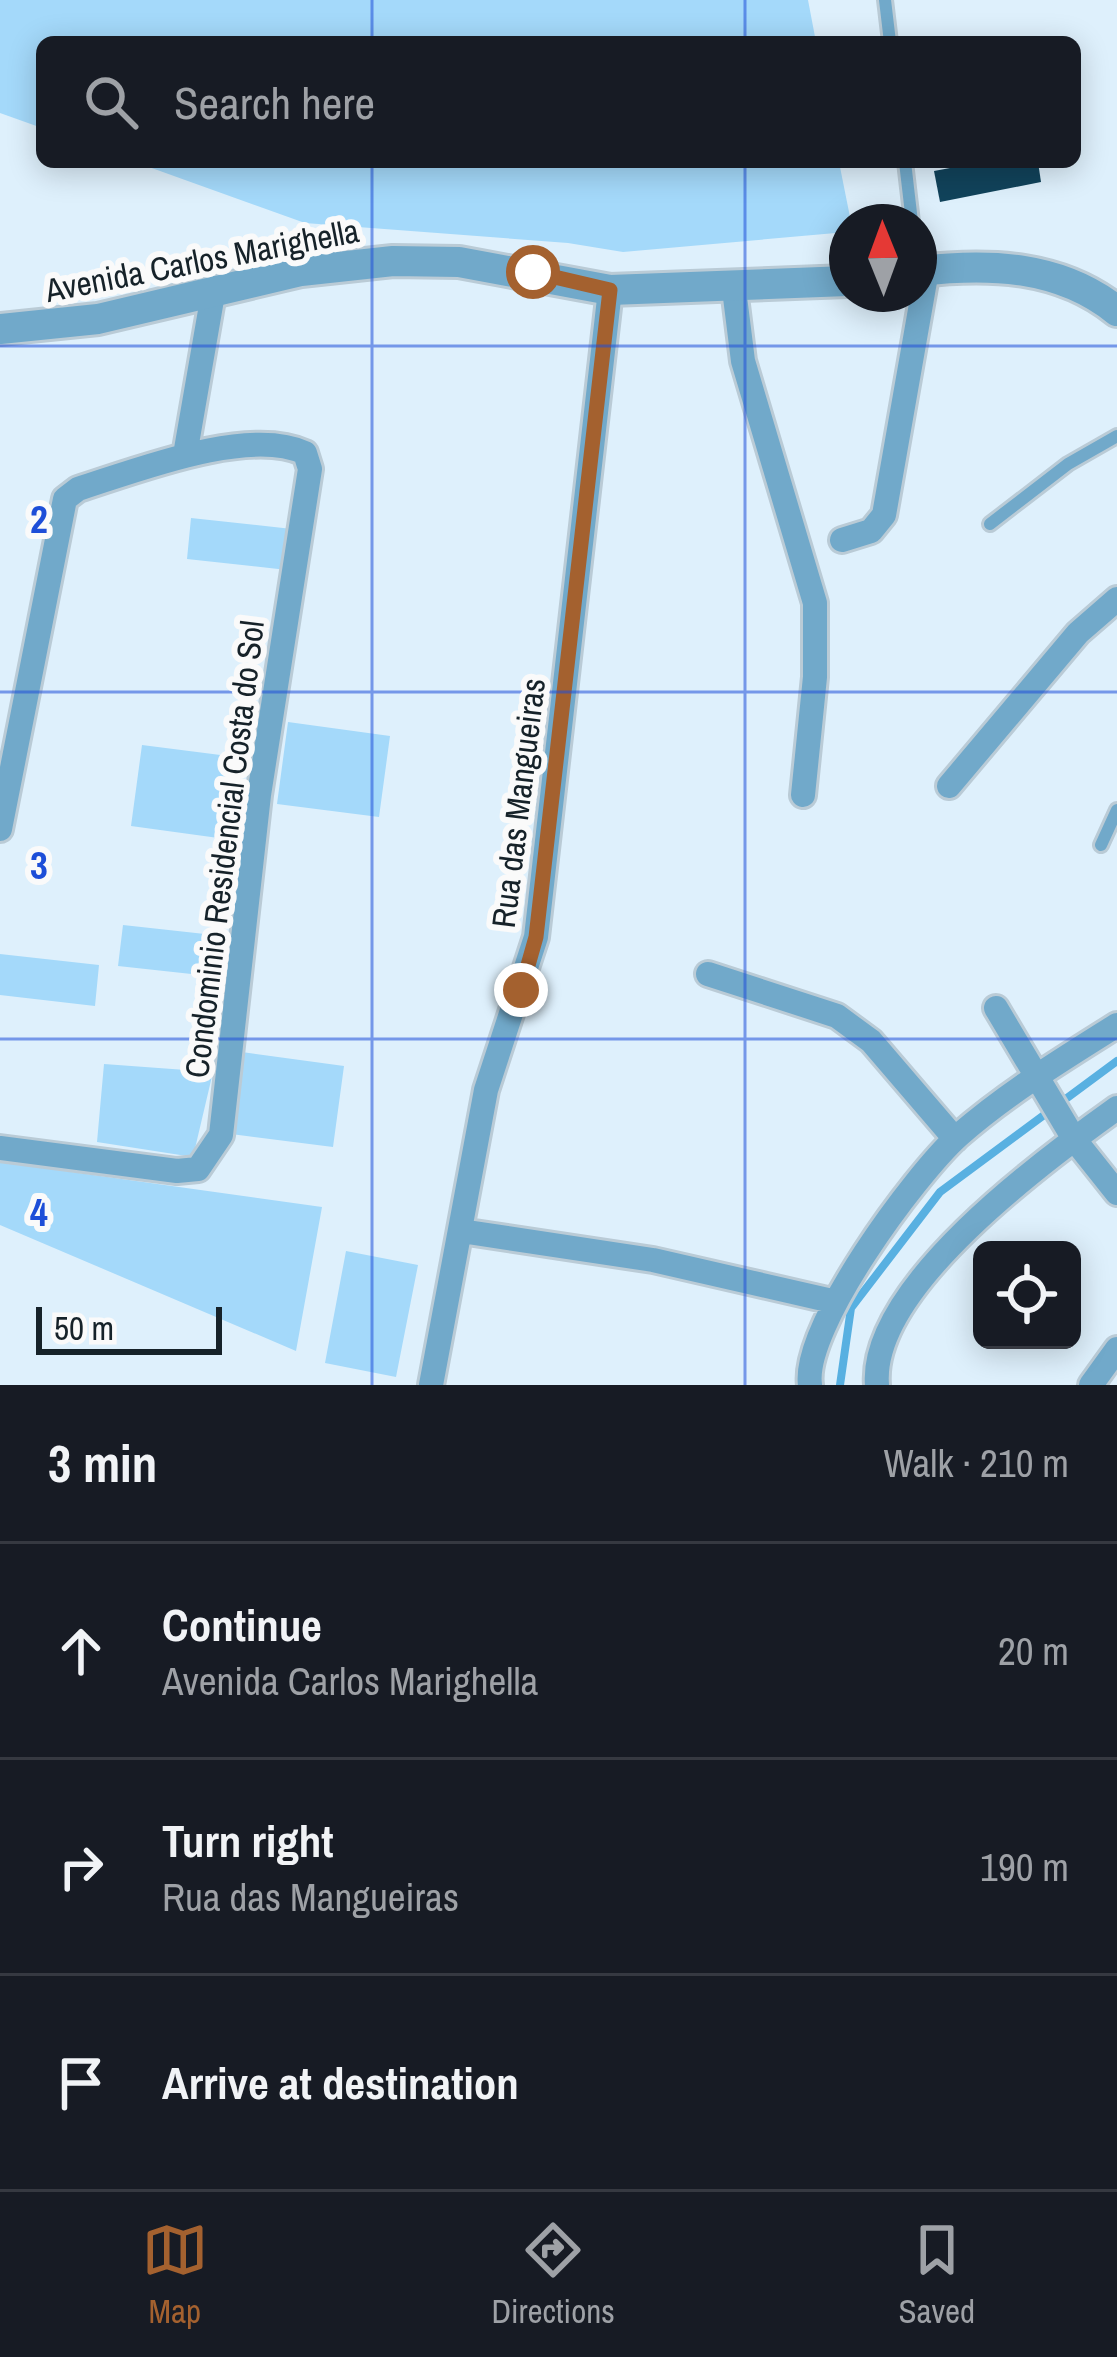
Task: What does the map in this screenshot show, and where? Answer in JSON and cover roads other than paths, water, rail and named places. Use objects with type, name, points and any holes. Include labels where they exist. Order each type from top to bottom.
[{"type":"street","name":"Avenida Carlos Marighella","points":[[0,329],[98,319],[214,289],[393,261],[477,264],[610,290],[829,282]]},
{"type":"street","points":[[937,263],[1062,278],[1117,311]]},
{"type":"street","points":[[185,455],[214,289]]},
{"type":"street","points":[[734,289],[743,361],[815,604],[815,677],[802,795]]},
{"type":"street","name":"Rua das Mangueiras","points":[[431,1385],[486,1090],[536,937],[610,290]]},
{"type":"street","points":[[842,540],[871,531],[884,515],[914,312]]},
{"type":"street","name":"Condominio Residencial Costa do Sol","points":[[0,829],[65,499],[78,489],[185,455],[291,447],[305,453],[310,469],[260,795],[221,1135],[198,1169],[177,1171],[0,1148]]},
{"type":"street","points":[[949,786],[1078,633],[1117,599]]},
{"type":"street","points":[[708,974],[792,997],[836,1016],[871,1041],[955,1139]]},
{"type":"street","points":[[995,1008],[1074,1139],[1117,1193]]},
{"type":"street","points":[[810,1385],[815,1339],[832,1301],[955,1139],[1038,1075],[1117,1025]]},
{"type":"street","points":[[877,1385],[880,1343],[892,1318],[955,1245],[1074,1139],[1117,1108]]},
{"type":"street","points":[[460,1231],[653,1260],[832,1301]]},
{"type":"street","points":[[1091,1385],[1117,1349]]},
{"type":"lane","points":[[885,0],[889,36]]},
{"type":"lane","points":[[906,168],[910,204]]},
{"type":"lane","points":[[990,524],[1068,464],[1117,436]]},
{"type":"lane","points":[[1101,845],[1117,810]]},
{"type":"waterway","points":[[840,1385],[851,1308],[940,1192],[1117,1061]]}]
